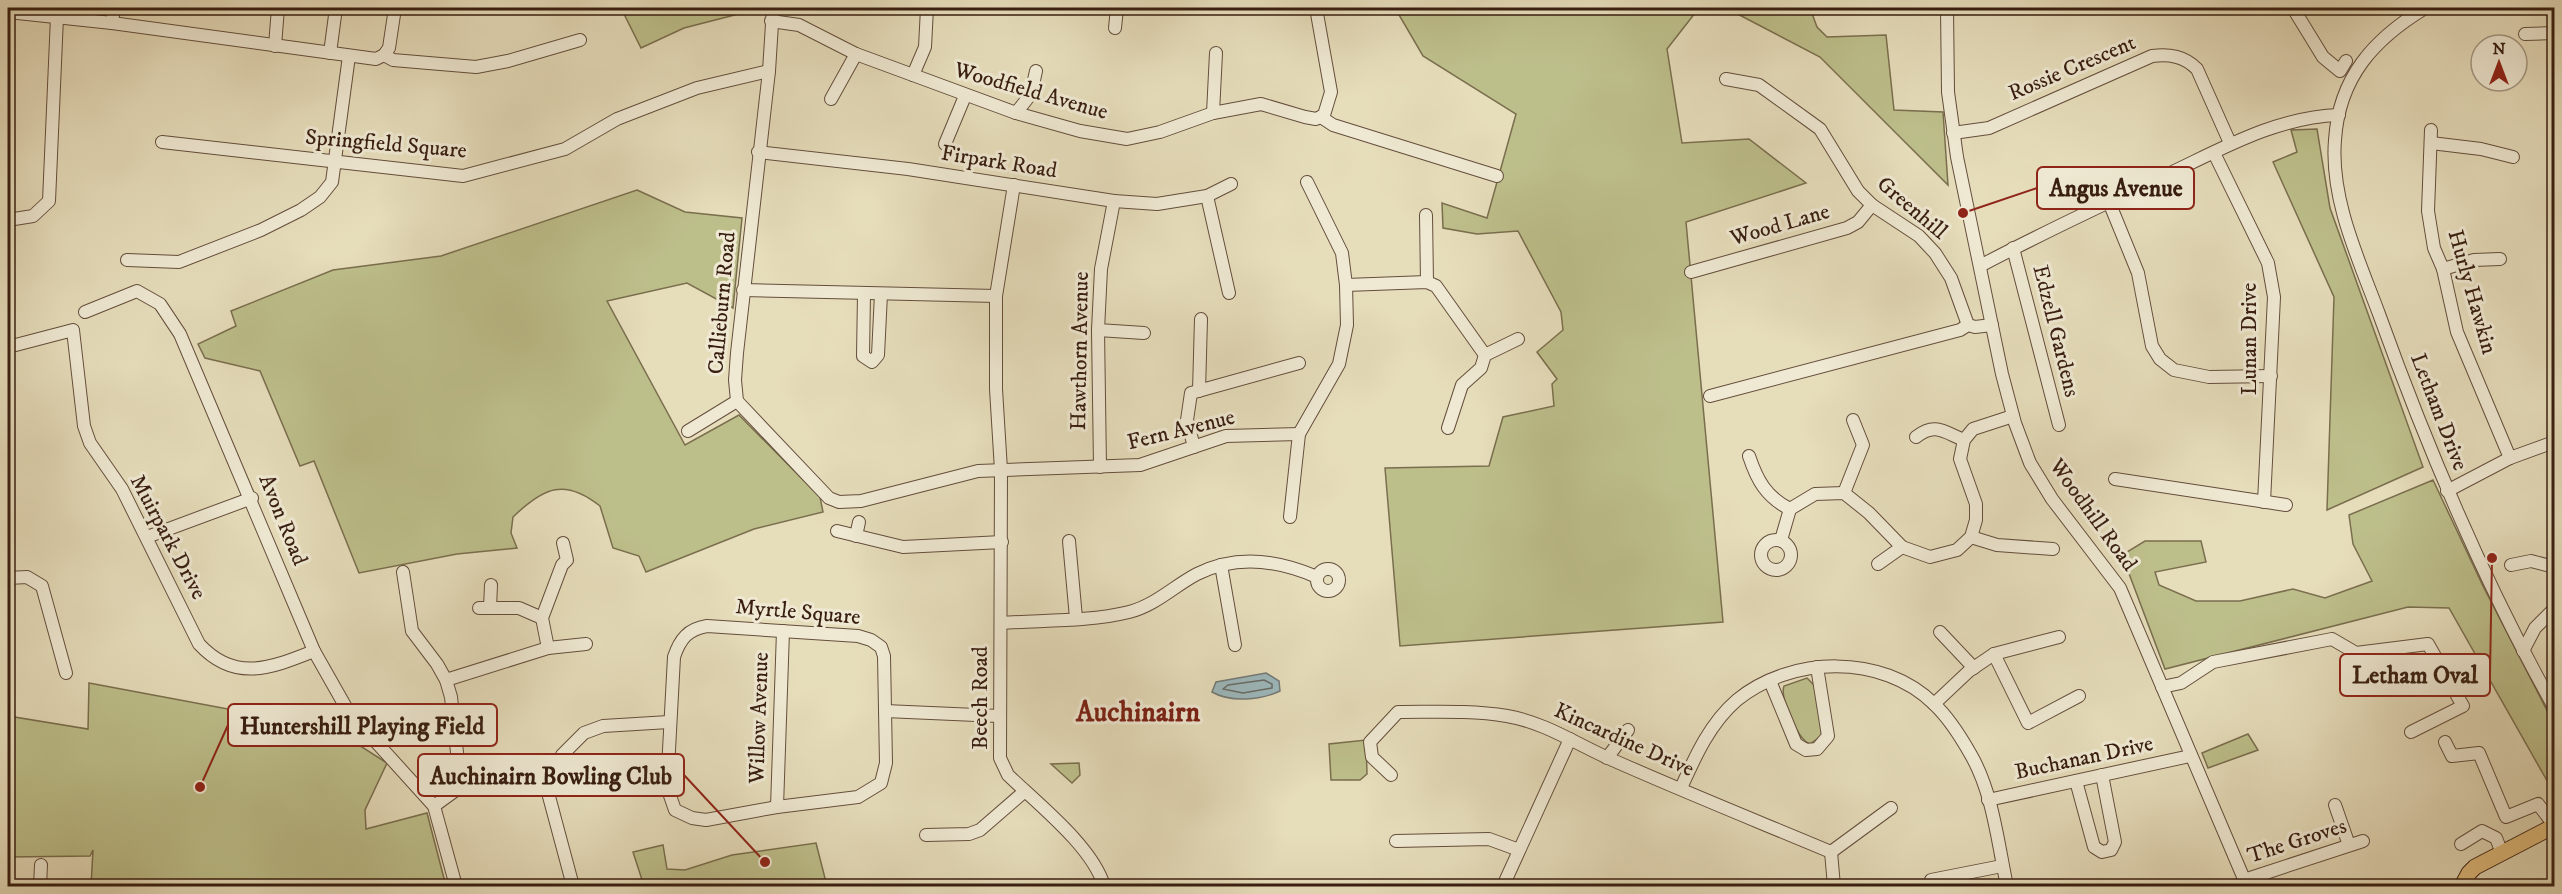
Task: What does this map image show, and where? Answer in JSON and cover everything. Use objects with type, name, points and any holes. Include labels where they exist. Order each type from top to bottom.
[{"type":"main road","points":[[2462,886],[2475,867],[2554,826]]},
{"type":"street","points":[[112,23],[114,8]]},
{"type":"street","points":[[275,46],[278,8]]},
{"type":"street","points":[[330,52],[336,8]]},
{"type":"street","points":[[8,12],[39,11],[57,17],[376,59],[384,55],[389,48],[395,8]]},
{"type":"street","name":"Callieburn Road","points":[[773,8],[769,71],[743,290],[735,380],[737,400],[821,491],[839,502],[861,501],[978,471],[1002,470]]},
{"type":"street","points":[[914,75],[925,47],[927,8]]},
{"type":"street","points":[[1115,28],[1117,8]]},
{"type":"street","points":[[1316,8],[1330,86],[1324,112]]},
{"type":"street","name":"Woodhill Road","points":[[1947,8],[1948,92],[1953,133],[1962,188],[2013,416],[2030,463],[2052,499],[2120,588],[2245,883]]},
{"type":"street","points":[[2293,8],[2330,64],[2340,71],[2346,61]]},
{"type":"street","name":"Letham Drive","points":[[2425,8],[2384,36],[2365,56],[2347,87],[2338,115],[2335,141],[2336,177],[2351,237],[2414,411],[2469,542],[2523,651],[2554,707]]},
{"type":"street","points":[[8,220],[33,216],[49,201],[57,17]]},
{"type":"street","name":"Woodfield Avenue","points":[[771,21],[799,25],[856,54],[965,96],[1080,131],[1127,139],[1160,132],[1213,113],[1261,104],[1316,119],[1324,112],[1333,125],[1497,176]]},
{"type":"street","points":[[2529,34],[2554,33]]},
{"type":"street","points":[[384,55],[393,60],[476,67],[508,61],[580,40]]},
{"type":"street","points":[[1213,113],[1216,52]]},
{"type":"street","points":[[831,99],[856,54]]},
{"type":"street","name":"Rossie Crescent","points":[[1953,133],[1989,128],[2152,56],[2168,55],[2182,58],[2197,69],[2230,143]]},
{"type":"street","points":[[127,260],[178,262],[261,230],[302,210],[320,197],[332,182],[349,56]]},
{"type":"street","name":"Springfield Square","points":[[162,142],[463,176],[565,149],[617,119],[697,88],[769,71]]},
{"type":"street","points":[[1016,113],[1031,94],[1036,71]]},
{"type":"street","name":"Greenhill","points":[[1726,79],[1759,85],[1820,129],[1858,191],[1872,205],[1910,229],[1935,253],[1952,278],[1968,325]]},
{"type":"street","points":[[945,144],[965,96]]},
{"type":"street","points":[[1980,266],[2013,248],[2214,153],[2230,143],[2281,124],[2338,115]]},
{"type":"street","name":"Hurly Hawkin","points":[[2431,129],[2428,211],[2434,248],[2443,269],[2457,332],[2510,458]]},
{"type":"street","points":[[2431,143],[2481,149],[2513,157]]},
{"type":"street","name":"Firpark Road","points":[[758,152],[1014,185],[1114,201],[1157,204],[1207,196],[1232,184]]},
{"type":"street","name":"Lunan Drive","points":[[2214,153],[2268,263],[2274,297],[2264,502]]},
{"type":"street","points":[[1290,517],[1299,434],[1339,364],[1347,326],[1346,285],[1341,253],[1307,182]]},
{"type":"street","name":"Beech Road","points":[[1014,185],[996,296],[996,389],[1002,470],[1000,758],[1008,775],[1089,855],[1101,875],[1104,886]]},
{"type":"street","points":[[1207,196],[1229,293]]},
{"type":"street","name":"Hawthorn Avenue","points":[[1100,467],[1098,330],[1101,269],[1114,201]]},
{"type":"street","points":[[2109,202],[2138,273],[2152,346],[2160,359],[2174,370],[2209,377],[2271,376]]},
{"type":"street","name":"Wood Lane","points":[[1691,272],[1847,228],[1858,222],[1872,205]]},
{"type":"street","points":[[1426,214],[1426,282]]},
{"type":"street","name":"Edzell Gardens","points":[[2013,248],[2059,425]]},
{"type":"street","points":[[2443,269],[2474,260],[2500,259]]},
{"type":"street","points":[[1346,285],[1426,282],[1436,286],[1485,355]]},
{"type":"street","points":[[743,290],[996,296]]},
{"type":"street","name":"Avon Road","points":[[85,312],[137,291],[160,304],[180,334],[252,498],[314,651],[348,711],[434,806]]},
{"type":"street","points":[[864,294],[863,356],[872,362],[878,355],[881,294]]},
{"type":"street","points":[[1199,391],[1202,319]]},
{"type":"street","points":[[1710,396],[1960,330],[1968,325],[1975,327],[1992,325]]},
{"type":"street","name":"Muirpark Drive","points":[[8,347],[73,330],[84,426],[90,443],[122,489],[199,644],[210,656],[234,667],[258,670],[314,651]]},
{"type":"street","points":[[1098,330],[1144,333]]},
{"type":"street","points":[[1448,428],[1461,385],[1481,368],[1485,355],[1518,339]]},
{"type":"street","points":[[1194,447],[1187,420],[1191,393],[1299,363]]},
{"type":"street","points":[[688,431],[737,400]]},
{"type":"street","points":[[1781,540],[1790,509],[1815,494],[1844,493],[1869,513],[1902,547],[1930,557],[1957,550],[1971,537],[1976,520],[1976,504],[1960,459],[1964,440],[1973,429],[2013,416]]},
{"type":"street","points":[[1844,493],[1863,445],[1853,420]]},
{"type":"street","points":[[1916,437],[1927,429],[1937,429],[1964,440]]},
{"type":"street","name":"Fern Avenue","points":[[1002,470],[1140,465],[1226,436],[1299,434]]},
{"type":"street","points":[[2447,491],[2510,458],[2554,442]]},
{"type":"street","points":[[1749,456],[1757,481],[1776,502],[1790,509]]},
{"type":"street","points":[[2115,479],[2286,505]]},
{"type":"street","points":[[147,537],[252,498]]},
{"type":"street","points":[[856,536],[859,522]]},
{"type":"street","points":[[837,531],[903,547],[1002,542]]},
{"type":"street","points":[[1971,537],[1997,545],[2053,549]]},
{"type":"street","points":[[1070,541],[1077,618]]},
{"type":"street","points":[[548,648],[542,618],[562,565],[567,560],[563,543]]},
{"type":"street","points":[[1878,564],[1902,547]]},
{"type":"street","points":[[1001,623],[1130,612],[1151,604],[1197,574],[1238,561],[1271,562],[1299,569],[1317,577]]},
{"type":"street","points":[[2511,565],[2531,561],[2554,567]]},
{"type":"street","points":[[1221,565],[1235,645]]},
{"type":"street","points":[[403,572],[412,631],[437,664],[446,680],[451,697],[460,780],[456,790],[434,806],[456,886]]},
{"type":"street","points":[[8,578],[27,577],[42,586],[66,674]]},
{"type":"street","points":[[491,585],[485,608],[519,608],[542,618]]},
{"type":"street","points":[[2523,651],[2535,628],[2554,611]]},
{"type":"street","name":"Myrtle Square","points":[[707,626],[783,631],[858,636],[872,640],[881,647],[884,656],[886,763],[881,783],[858,797],[777,807],[705,820],[692,818],[675,810],[667,787],[674,657],[678,645],[695,628],[707,626]]},
{"type":"street","name":"Willow Avenue","points":[[777,807],[783,631]]},
{"type":"street","points":[[1940,632],[1974,668]]},
{"type":"street","points":[[1934,704],[1974,668],[1994,654],[2059,637]]},
{"type":"street","points":[[2162,687],[2181,682],[2213,662],[2332,639],[2356,654],[2428,644],[2463,706],[2411,732]]},
{"type":"street","points":[[446,680],[548,648],[586,644]]},
{"type":"street","points":[[1994,654],[2028,723],[2079,696]]},
{"type":"street","points":[[1770,681],[1796,744],[1806,750],[1818,749],[1828,736],[1817,667]]},
{"type":"street","points":[[1681,788],[1702,742],[1736,701],[1770,681],[1817,667],[1866,669],[1900,681],[1934,704],[1972,756],[1988,800],[2007,886]]},
{"type":"street","name":"Kincardine Drive","points":[[1391,775],[1372,757],[1370,742],[1398,712],[1448,710],[1507,716],[1525,720],[1607,758],[1831,852]]},
{"type":"street","points":[[885,711],[999,716]]},
{"type":"street","points":[[573,886],[547,789],[562,754],[584,733],[603,726],[669,722]]},
{"type":"street","points":[[1607,758],[1629,730]]},
{"type":"street","points":[[1503,886],[1570,739]]},
{"type":"street","points":[[2445,742],[2452,756],[2479,753],[2506,817],[2538,804],[2554,826]]},
{"type":"street","name":"Buchanan Drive","points":[[1988,800],[2190,756]]},
{"type":"street","points":[[2076,781],[2094,847],[2102,852],[2111,850],[2115,842],[2102,775]]},
{"type":"street","points":[[926,835],[969,834],[980,830],[1025,791]]},
{"type":"street","points":[[2334,805],[2349,846]]},
{"type":"street","points":[[1834,886],[1831,852],[1891,808]]},
{"type":"street","points":[[2461,844],[2482,831],[2496,838],[2502,853]]},
{"type":"street","points":[[1396,841],[1489,838],[1519,850]]},
{"type":"street","name":"The Groves","points":[[2245,883],[2363,841]]},
{"type":"street","points":[[40,886],[41,866]]},
{"type":"street","points":[[1931,880],[2002,866]]},
{"type":"green space","points":[[621,8],[762,8],[684,28],[641,48]]},
{"type":"green space","points":[[1395,8],[1699,8],[1667,49],[1682,143],[1749,139],[1806,183],[1686,222],[1723,622],[1400,646],[1385,468],[1489,466],[1503,417],[1554,406],[1552,384],[1557,379],[1537,352],[1563,330],[1561,312],[1518,231],[1477,234],[1443,228],[1442,203],[1487,218],[1516,114],[1423,56]]},
{"type":"green space","points":[[1726,8],[1810,8],[1817,27],[1827,37],[1886,35],[1894,110],[1943,112],[1948,185],[1820,57]]},
{"type":"green space","points":[[2317,129],[2330,208],[2423,467],[2327,510],[2334,297],[2273,162],[2297,152],[2291,130]]},
{"type":"green space","points":[[637,190],[685,212],[742,218],[733,308],[687,283],[607,301],[685,445],[739,415],[820,497],[823,512],[754,529],[646,572],[639,556],[613,548],[600,506],[576,492],[565,489],[555,490],[535,499],[513,517],[511,533],[517,548],[457,554],[359,573],[314,461],[300,466],[260,371],[205,358],[198,344],[236,326],[231,311],[333,270],[441,256]]},
{"type":"green space","points":[[2433,480],[2483,586],[2554,724],[2554,793],[2449,608],[2408,607],[2165,669],[2122,555],[2145,541],[2201,541],[2206,562],[2155,572],[2159,585],[2196,601],[2240,601],[2293,589],[2325,598],[2372,581],[2353,544],[2349,515]]},
{"type":"green space","points":[[1807,678],[1816,687],[1822,731],[1821,736],[1810,744],[1795,727],[1783,692],[1784,686]]},
{"type":"green space","points":[[89,683],[334,729],[387,763],[365,810],[366,829],[427,813],[446,886],[91,886],[93,850],[90,856],[8,857],[8,716],[88,729]]},
{"type":"green space","points":[[2248,734],[2258,750],[2208,768],[2202,753]]},
{"type":"green space","points":[[1366,740],[1367,774],[1360,780],[1331,780],[1329,744]]},
{"type":"green space","points":[[1079,763],[1080,775],[1072,783],[1051,764]]},
{"type":"green space","points":[[816,843],[827,886],[644,886],[633,852],[663,845],[667,869],[685,870],[732,855]]},
{"type":"water","points":[[1266,673],[1279,681],[1280,691],[1246,699],[1228,698],[1212,692],[1216,682]]},
{"type":"place","name":"Angus Avenue","points":[[1963,213]]},
{"type":"place","name":"Letham Oval","points":[[2492,558]]},
{"type":"place","name":"Huntershill Playing Field","points":[[200,787]]},
{"type":"place","name":"Auchinairn Bowling Club","points":[[765,862]]},
{"type":"district","name":"Auchinairn","points":[[1138,712]]}]
